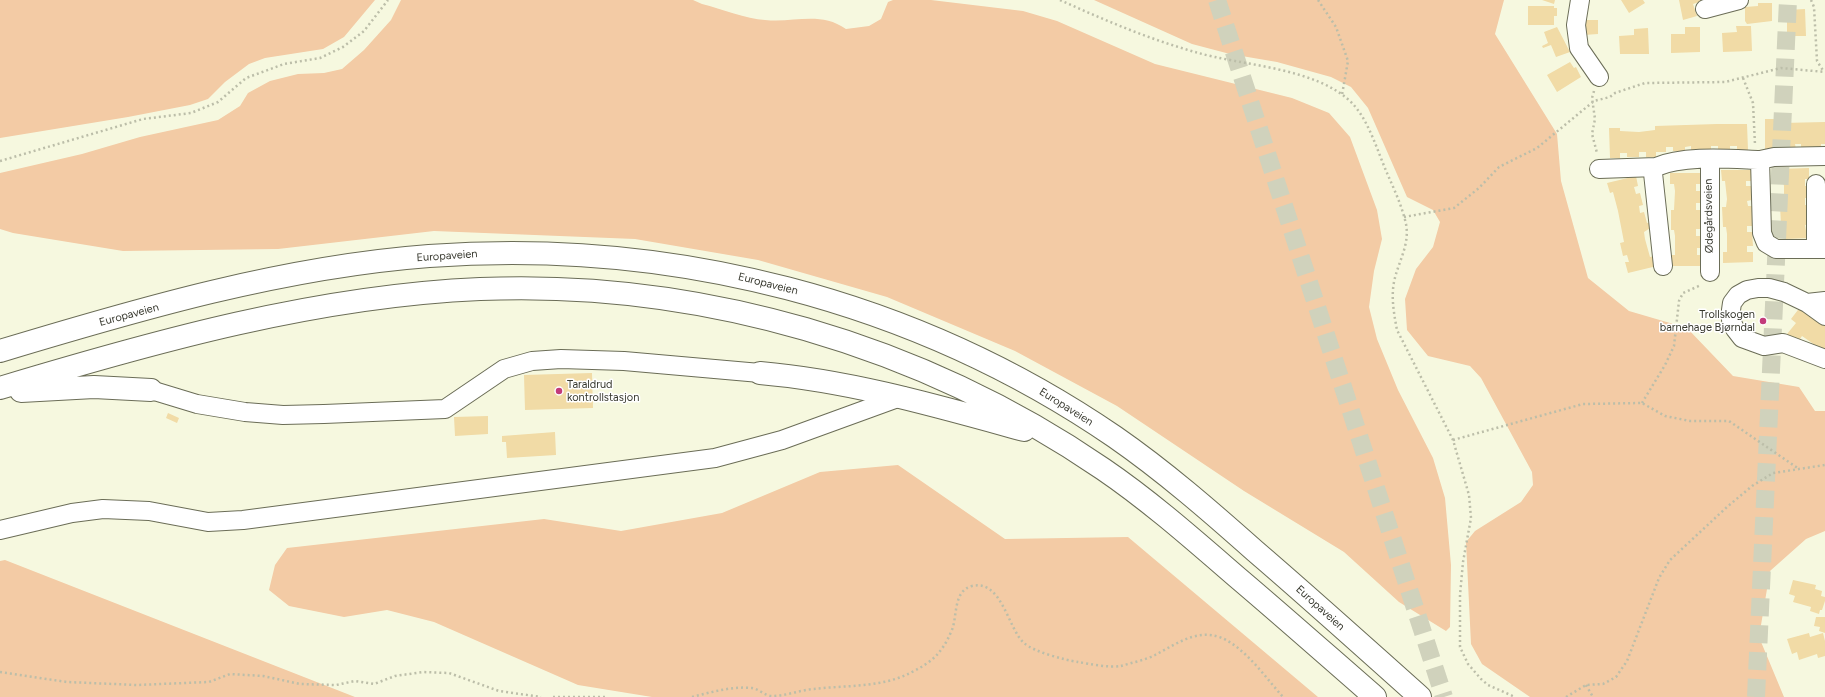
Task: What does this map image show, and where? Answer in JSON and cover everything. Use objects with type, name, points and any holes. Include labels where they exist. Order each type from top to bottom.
[{"type":"highway","name":"Europaveien","points":[[0,351],[148,310],[255,283],[369,263],[428,256],[517,254],[583,255],[691,267],[754,280],[858,308],[899,324],[990,364],[1070,408],[1117,439],[1198,501],[1420,697]]},
{"type":"highway","points":[[0,388],[102,358],[187,336],[317,307],[394,296],[480,289],[579,291],[634,294],[753,314],[846,342],[939,377],[1009,412],[1054,438],[1101,468],[1143,498],[1220,562],[1375,697]]},
{"type":"highway","points":[[760,373],[834,382],[903,396],[1054,438]]},
{"type":"highway","points":[[0,392],[94,387],[151,390]]},
{"type":"street","points":[[1580,0],[1576,25],[1580,48],[1599,77]]},
{"type":"street","points":[[1705,9],[1739,0]]},
{"type":"street","points":[[1599,169],[1656,167],[1664,164],[1710,160],[1758,160],[1774,157],[1825,156]]},
{"type":"street","name":"Ødegårdsveien","points":[[1710,160],[1710,272]]},
{"type":"street","points":[[1758,160],[1762,233],[1766,242],[1776,249],[1821,249],[1816,184]]},
{"type":"street","points":[[1656,167],[1653,173],[1653,181],[1663,266]]},
{"type":"street","points":[[1825,316],[1807,303],[1784,292],[1770,288],[1747,290],[1738,295],[1732,303],[1731,320],[1734,329],[1742,338],[1754,343],[1764,346],[1783,342],[1825,359]]},
{"type":"street","points":[[1807,303],[1825,301]]},
{"type":"street","points":[[151,390],[197,404],[246,412],[283,414],[339,413],[445,409],[504,369],[532,362],[562,359],[624,361],[760,373]]},
{"type":"street","points":[[0,530],[72,513],[103,509],[149,512],[208,522],[243,520],[715,458],[782,440],[903,396]]},
{"type":"path","points":[[0,161],[143,119],[198,111],[218,102],[246,78],[284,64],[320,58],[343,47],[364,31],[388,0]]},
{"type":"path","points":[[1060,0],[1133,30],[1195,52],[1284,71],[1326,86],[1342,95],[1352,103],[1364,122],[1406,225],[1407,243],[1393,290],[1396,325],[1403,343],[1452,440],[1469,495],[1471,510],[1463,562],[1460,595],[1460,647],[1468,664],[1481,679],[1488,685],[1515,697]]},
{"type":"path","points":[[1318,0],[1336,27],[1348,61],[1342,95]]},
{"type":"path","points":[[1811,0],[1814,7],[1817,61],[1825,72]]},
{"type":"path","points":[[1404,217],[1454,208],[1479,188],[1499,167],[1537,148],[1594,102],[1610,97],[1615,93],[1645,83],[1725,82],[1781,68],[1802,72],[1825,72]]},
{"type":"path","points":[[1599,77],[1594,82],[1595,119],[1592,134],[1600,163],[1599,169]]},
{"type":"path","points":[[1743,78],[1753,103],[1758,160]]},
{"type":"path","points":[[1642,403],[1665,365],[1674,346],[1679,301],[1683,293],[1705,283],[1707,280],[1707,272],[1710,272]]},
{"type":"path","points":[[1452,440],[1583,404],[1642,403],[1665,416],[1690,421],[1729,421],[1799,469]]},
{"type":"path","points":[[1566,697],[1586,685],[1603,684],[1616,677],[1627,661],[1660,578],[1670,560],[1752,486],[1773,473],[1825,464]]},
{"type":"path","points":[[692,697],[738,686],[756,689],[770,696],[814,689],[875,685],[911,673],[935,659],[952,631],[956,605],[964,592],[972,586],[984,586],[1000,599],[1014,629],[1024,643],[1039,651],[1077,662],[1119,666],[1153,656],[1182,639],[1200,635],[1212,636],[1231,642],[1254,664],[1283,697]]},
{"type":"path","points":[[0,672],[67,682],[137,685],[209,682],[230,674],[264,676],[300,684],[336,685],[356,681],[374,684],[395,676],[424,672],[449,673],[499,691],[541,697]]},
{"type":"path","points":[[1586,685],[1592,697]]},
{"type":"path","points":[[553,697],[608,697]]},
{"type":"shaded area","points":[[0,0],[375,0],[344,37],[323,49],[265,58],[249,64],[225,82],[208,99],[190,105],[128,117],[0,138]]},
{"type":"shaded area","points":[[401,0],[693,0],[750,18],[776,21],[807,19],[827,20],[846,29],[869,26],[881,19],[888,2],[893,0],[931,0],[1023,11],[1057,21],[1155,64],[1292,98],[1329,113],[1350,137],[1377,210],[1382,239],[1374,271],[1369,307],[1377,339],[1398,390],[1433,458],[1445,498],[1451,565],[1450,627],[1446,631],[1399,602],[1344,552],[1244,491],[1117,406],[1015,351],[887,297],[758,260],[635,239],[434,231],[278,249],[123,251],[13,233],[0,229],[0,173],[82,154],[140,137],[218,120],[240,106],[248,93],[270,81],[298,74],[324,73],[342,69],[364,50],[391,20]]},
{"type":"shaded area","points":[[1094,0],[1504,0],[1495,34],[1557,134],[1561,181],[1588,278],[1629,311],[1687,328],[1733,376],[1799,387],[1815,411],[1825,411],[1825,531],[1806,539],[1770,571],[1759,637],[1784,697],[1530,697],[1482,664],[1471,644],[1466,542],[1475,531],[1521,502],[1533,485],[1532,472],[1481,378],[1470,366],[1428,356],[1407,330],[1405,299],[1416,269],[1433,247],[1440,222],[1433,210],[1407,197],[1368,108],[1351,87],[1331,77],[1277,62],[1230,54],[1192,44]]},
{"type":"shaded area","points":[[898,465],[1005,539],[1128,537],[1318,697],[652,697],[578,685],[434,622],[387,610],[344,617],[289,606],[269,590],[275,565],[287,548],[544,519],[621,531],[722,513],[820,472]]},
{"type":"shaded area","points":[[5,560],[355,697],[0,697],[0,561]]},
{"type":"building","points":[[1542,0],[1555,0],[1554,4]]},
{"type":"building","points":[[1621,0],[1643,0],[1645,3],[1629,13]]},
{"type":"building","points":[[1679,0],[1701,0],[1702,1],[1693,4],[1697,16],[1683,20]]},
{"type":"building","points":[[1758,3],[1772,3],[1772,21],[1747,24],[1745,21],[1745,7],[1758,6]]},
{"type":"building","points":[[1528,6],[1554,6],[1554,8],[1557,8],[1557,16],[1554,16],[1554,25],[1528,25]]},
{"type":"building","points":[[1805,9],[1806,36],[1787,36],[1787,10]]},
{"type":"building","points":[[1584,20],[1598,20],[1598,34],[1584,35]]},
{"type":"building","points":[[1736,26],[1751,26],[1752,51],[1723,52],[1722,33],[1737,32]]},
{"type":"building","points":[[1557,27],[1570,52],[1556,57],[1551,45],[1543,48],[1542,46],[1548,43],[1544,32]]},
{"type":"building","points":[[1685,27],[1700,27],[1700,52],[1671,53],[1671,34],[1685,34]]},
{"type":"building","points":[[1648,28],[1649,54],[1620,54],[1619,36],[1634,35],[1634,29]]},
{"type":"building","points":[[1570,62],[1574,68],[1576,67],[1581,77],[1557,92],[1547,75]]},
{"type":"building","points":[[1765,119],[1776,119],[1775,123],[1825,122],[1825,144],[1821,144],[1821,148],[1801,148],[1801,144],[1795,144],[1796,149],[1783,149],[1783,145],[1776,145],[1776,149],[1765,149]]},
{"type":"building","points":[[1747,124],[1748,150],[1737,150],[1737,146],[1730,146],[1730,150],[1718,150],[1718,146],[1711,146],[1711,151],[1691,151],[1691,146],[1685,147],[1685,151],[1673,151],[1673,147],[1666,147],[1666,152],[1656,152],[1656,157],[1646,157],[1646,152],[1639,152],[1639,157],[1627,157],[1627,153],[1620,153],[1620,158],[1610,158],[1609,128],[1620,128],[1620,131],[1639,132],[1655,130],[1655,126]]},
{"type":"building","points":[[1809,168],[1809,179],[1805,179],[1805,186],[1809,186],[1810,198],[1805,198],[1805,205],[1810,205],[1810,224],[1805,225],[1806,231],[1810,230],[1810,238],[1785,239],[1784,225],[1781,225],[1780,205],[1784,205],[1784,186],[1783,180],[1779,180],[1779,169]]},
{"type":"building","points":[[1721,170],[1751,170],[1752,181],[1746,181],[1746,186],[1752,186],[1752,200],[1747,201],[1748,206],[1752,206],[1752,226],[1747,226],[1747,232],[1752,232],[1753,246],[1747,246],[1747,252],[1753,252],[1753,262],[1723,263],[1723,252],[1727,252],[1727,234],[1726,227],[1723,227],[1722,207],[1726,207],[1727,199],[1725,181],[1722,181]]},
{"type":"building","points":[[1670,173],[1700,173],[1700,184],[1696,184],[1696,191],[1700,191],[1700,203],[1696,203],[1696,210],[1700,210],[1701,229],[1696,229],[1696,236],[1701,236],[1701,248],[1697,248],[1697,255],[1701,255],[1701,266],[1672,266],[1671,255],[1675,255],[1675,236],[1674,230],[1671,230],[1671,210],[1674,210],[1675,191],[1674,184],[1670,184]]},
{"type":"building","points":[[1636,176],[1638,186],[1634,187],[1636,194],[1640,193],[1643,205],[1639,206],[1640,213],[1644,212],[1647,223],[1651,222],[1652,227],[1644,232],[1645,239],[1650,257],[1654,256],[1657,266],[1628,273],[1625,262],[1629,262],[1627,255],[1623,256],[1620,243],[1624,242],[1618,211],[1613,192],[1610,193],[1607,183]]},
{"type":"building","points":[[1801,306],[1825,322],[1825,352],[1802,336],[1798,342],[1787,334],[1796,323],[1791,319]]},
{"type":"building","name":"Taraldrud kontrollstasjon","points":[[592,373],[593,408],[525,410],[524,375]]},
{"type":"building","points":[[168,413],[179,418],[177,423],[166,418]]},
{"type":"building","points":[[488,416],[488,434],[455,436],[454,417]]},
{"type":"building","points":[[555,432],[556,455],[507,458],[506,442],[502,442],[502,436]]},
{"type":"building","points":[[1793,580],[1816,585],[1815,589],[1822,591],[1821,596],[1825,597],[1825,601],[1819,614],[1810,611],[1811,607],[1793,602],[1795,596],[1789,594]]},
{"type":"building","points":[[1816,617],[1825,617],[1825,633],[1819,631],[1820,627],[1814,626]]},
{"type":"building","points":[[1809,633],[1810,637],[1823,633],[1825,641],[1825,656],[1818,658],[1817,654],[1799,660],[1797,652],[1792,654],[1787,639]]},
{"type":"tunnel","points":[[1217,0],[1444,697]]},
{"type":"tunnel","points":[[1756,697],[1788,0]]},
{"type":"place","name":"Trollskogen barnehage Bjørndal","points":[[1763,321]]},
{"type":"place","name":"Taraldrud kontrollstasjon","points":[[559,391]]}]
